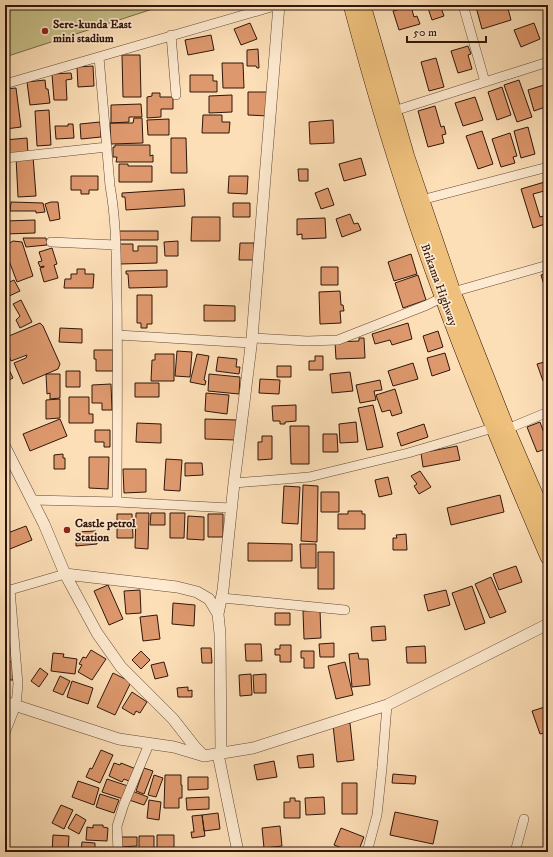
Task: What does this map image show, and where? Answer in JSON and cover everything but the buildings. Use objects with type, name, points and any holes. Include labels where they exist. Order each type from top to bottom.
[{"type":"highway","name":"Brikama Highway","points":[[351,5],[379,105],[406,191],[500,428],[548,557]]},
{"type":"highway","name":"Brikama Highway","points":[[363,5],[448,294]]},
{"type":"highway","name":"Brikama Highway","points":[[500,428],[548,524]]},
{"type":"street","points":[[5,84],[278,5],[251,341],[222,598],[218,614],[222,697],[219,753],[238,852]]},
{"type":"street","points":[[463,5],[485,82]]},
{"type":"street","points":[[171,36],[176,95]]},
{"type":"street","points":[[99,56],[116,245],[118,335],[117,502]]},
{"type":"street","points":[[394,111],[548,62]]},
{"type":"street","points":[[5,158],[108,147]]},
{"type":"street","points":[[421,200],[548,167]]},
{"type":"street","points":[[51,242],[116,245]]},
{"type":"street","points":[[118,335],[251,341],[338,340],[427,305],[448,294],[548,265]]},
{"type":"street","points":[[234,482],[309,477],[408,453],[500,428],[548,412]]},
{"type":"street","points":[[5,447],[32,500],[65,574],[97,633],[121,667],[173,719],[204,756]]},
{"type":"street","points":[[32,500],[117,502],[231,508]]},
{"type":"street","points":[[5,733],[10,704],[18,684],[8,590],[65,574],[177,587],[197,592],[209,599],[218,614]]},
{"type":"street","points":[[222,598],[345,610]]},
{"type":"street","points":[[10,704],[119,739],[174,747],[204,756],[253,748],[387,705],[548,624]]},
{"type":"street","points":[[367,852],[377,815],[387,705]]},
{"type":"street","points":[[118,852],[117,826],[124,804],[149,744]]},
{"type":"street","points":[[515,852],[524,819]]},
{"type":"shaded area","name":"Sere-kunda East mini stadium","points":[[5,5],[165,5],[5,57]]},
{"type":"place","name":"Sere-kunda East mini stadium","points":[[45,31]]},
{"type":"place","name":"Castle petrol Station","points":[[67,530]]}]
